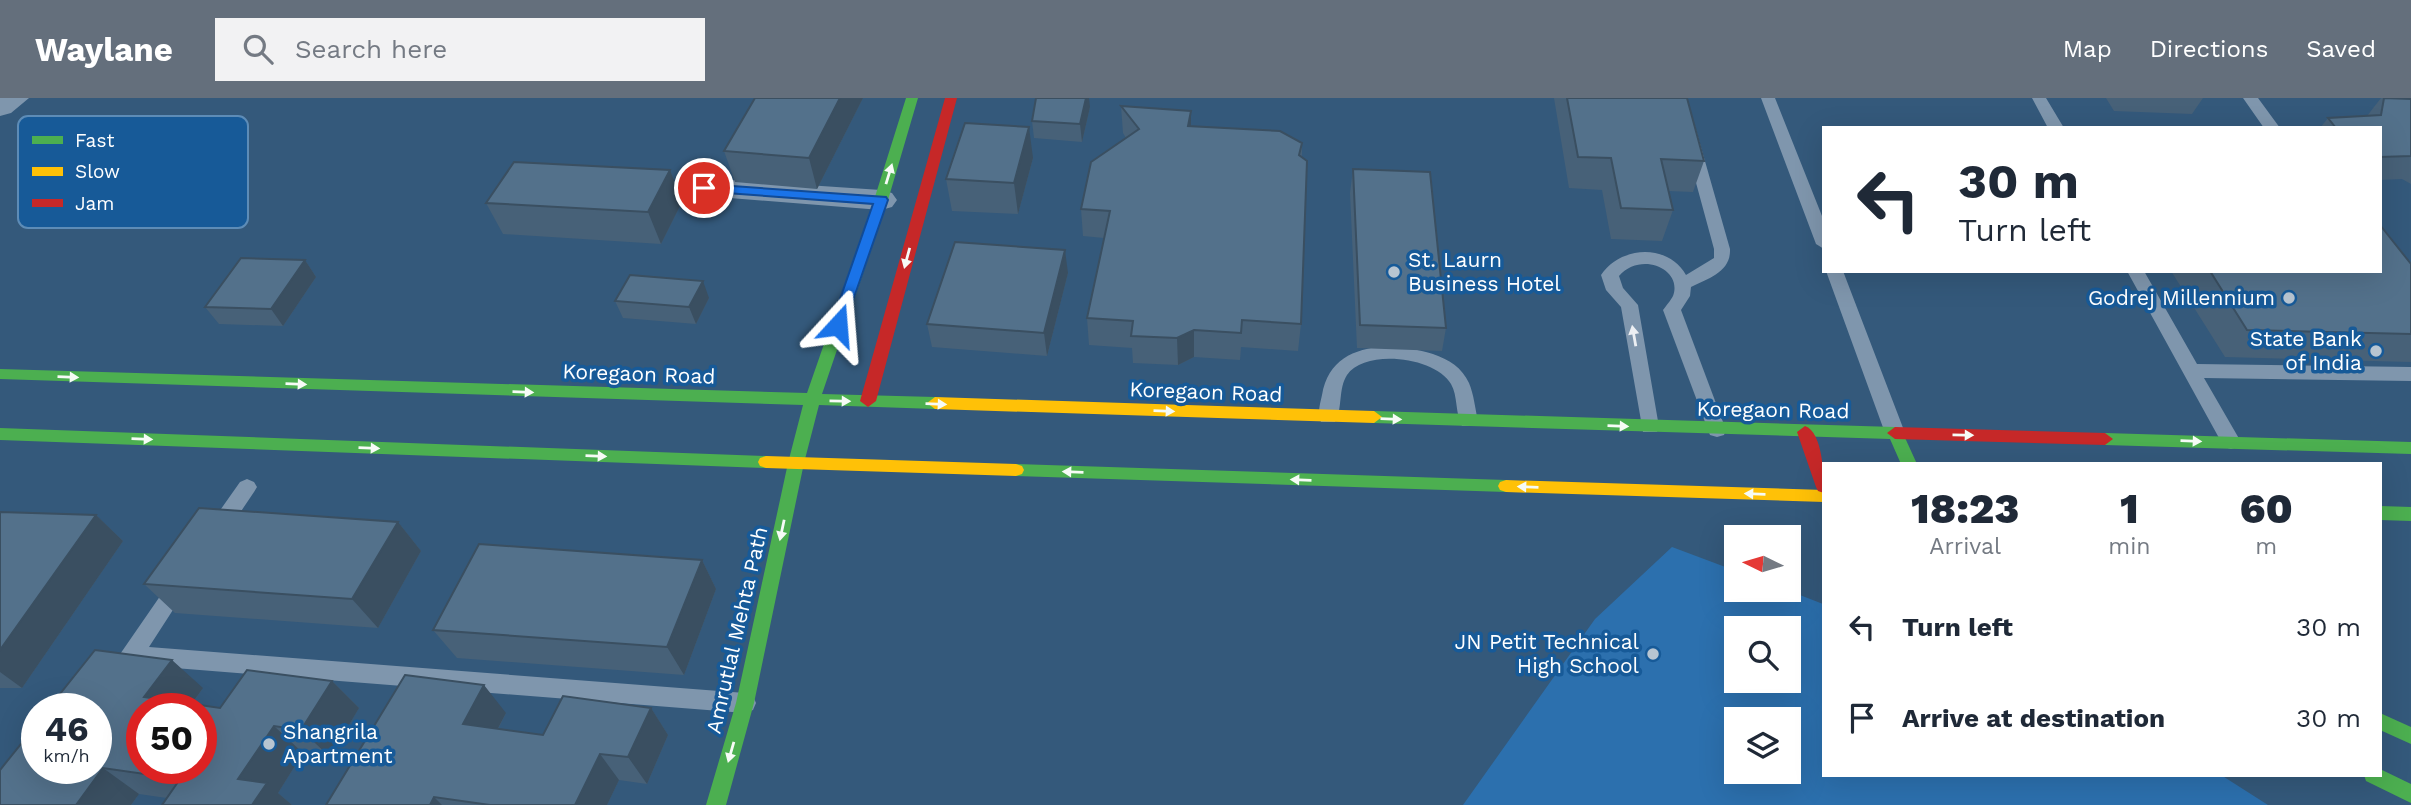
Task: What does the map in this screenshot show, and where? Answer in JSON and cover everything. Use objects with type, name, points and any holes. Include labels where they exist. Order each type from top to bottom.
[{"type":"main road","name":"Amrutlal Mehta Path","points":[[716,805],[745,703],[796,463],[812,401],[881,200],[912,98]]},
{"type":"main road","points":[[868,401],[951,98]]},
{"type":"main road","name":"Koregaon Road","points":[[0,374],[1717,430],[2411,448]]},
{"type":"main road","points":[[1805,432],[1822,481]]},
{"type":"main road","points":[[1895,433],[1908,462]]},
{"type":"main road","points":[[0,434],[1822,496]]},
{"type":"main road","points":[[2382,513],[2411,513]]},
{"type":"main road","points":[[2382,722],[2411,736]]},
{"type":"main road","points":[[2377,777],[2411,794]]},
{"type":"street","points":[[0,107],[14,98]]},
{"type":"street","points":[[704,188],[881,200]]},
{"type":"lane","points":[[1679,98],[1722,260],[1714,268],[1684,283]]},
{"type":"lane","points":[[1768,98],[1822,239]]},
{"type":"lane","points":[[2039,98],[2055,126]]},
{"type":"lane","points":[[2249,98],[2270,126]]},
{"type":"lane","points":[[1650,427],[1629,305],[1615,290],[1610,275],[1616,265],[1629,258],[1647,258],[1667,264],[1684,283],[1683,294],[1672,310],[1717,430]]},
{"type":"lane","points":[[1835,273],[1895,433]]},
{"type":"lane","points":[[2136,273],[2231,442]]},
{"type":"lane","points":[[1328,417],[1331,388],[1344,365],[1370,352],[1400,352],[1434,362],[1458,379],[1469,421]]},
{"type":"lane","points":[[2191,371],[2411,374]]},
{"type":"lane","points":[[105,693],[247,487]]},
{"type":"lane","points":[[130,655],[745,703]]},
{"type":"shaded area","name":"JN Petit Technical High School","points":[[1672,547],[1724,566],[1724,602],[1801,602],[1801,595],[1822,604],[1822,777],[2224,777],[2268,805],[1463,805],[1595,619]]},
{"type":"building","points":[[755,98],[840,98],[809,158],[724,151]]},
{"type":"building","points":[[1036,98],[1086,98],[1080,124],[1032,121]]},
{"type":"building","points":[[1567,98],[1687,98],[1704,161],[1661,159],[1673,210],[1621,208],[1611,158],[1578,157]]},
{"type":"building","points":[[2384,98],[2411,99],[2411,156],[2382,157],[2382,126],[2334,126],[2328,118],[2381,115]]},
{"type":"building","points":[[1121,106],[1191,111],[1188,126],[1280,131],[1302,143],[1299,155],[1307,161],[1301,324],[1242,320],[1241,333],[1194,330],[1177,338],[1131,336],[1133,321],[1087,318],[1110,211],[1081,209],[1091,162],[1139,129]]},
{"type":"building","points":[[965,123],[1029,127],[1014,183],[946,179]]},
{"type":"building","points":[[514,162],[670,170],[648,212],[486,203]]},
{"type":"building","name":"St. Laurn Business Hotel","points":[[1353,169],[1430,172],[1446,328],[1360,325]]},
{"type":"building","points":[[2382,228],[2411,264],[2411,334],[2247,330],[2211,273],[2382,273]]},
{"type":"building","points":[[955,242],[1065,250],[1044,333],[927,324]]},
{"type":"building","points":[[241,258],[305,260],[271,309],[205,307]]},
{"type":"building","points":[[630,275],[703,281],[689,307],[615,301]]},
{"type":"building","points":[[199,508],[398,522],[352,599],[144,584]]},
{"type":"building","points":[[0,512],[96,515],[0,650]]},
{"type":"building","points":[[479,544],[702,560],[667,647],[433,630]]},
{"type":"building","points":[[95,650],[172,660],[147,693],[126,693],[126,771],[112,769],[112,693],[61,693]]},
{"type":"building","points":[[247,670],[332,681],[301,730],[274,726],[238,779],[267,783],[252,805],[162,805],[177,784],[217,784],[217,708],[220,708]]},
{"type":"building","points":[[405,675],[484,685],[463,724],[543,735],[563,696],[651,708],[628,757],[600,754],[575,805],[490,805],[434,797],[430,805],[326,805]]},
{"type":"building","points":[[21,744],[21,784],[91,784],[76,805],[0,805],[0,770]]},
{"type":"traffic: fast","points":[[716,805],[745,703],[796,463],[812,401],[881,200],[912,98]]},
{"type":"traffic: fast","points":[[0,374],[935,403]]},
{"type":"traffic: fast","points":[[1374,417],[1895,433],[1908,462]]},
{"type":"traffic: fast","points":[[0,434],[766,462]]},
{"type":"traffic: fast","points":[[2105,439],[2411,448]]},
{"type":"traffic: fast","points":[[1016,470],[1506,486]]},
{"type":"traffic: fast","points":[[2382,513],[2411,514]]},
{"type":"traffic: fast","points":[[2382,722],[2411,736]]},
{"type":"traffic: fast","points":[[2377,777],[2411,794]]},
{"type":"traffic: slow","points":[[935,403],[1374,417]]},
{"type":"traffic: slow","points":[[766,462],[1016,470]]},
{"type":"traffic: slow","points":[[1506,486],[1822,496]]},
{"type":"traffic: jam","points":[[868,401],[951,98]]},
{"type":"traffic: jam","points":[[1805,432],[1822,481]]},
{"type":"traffic: jam","points":[[1895,433],[2105,439]]},
{"type":"place","name":"St. Laurn Business Hotel","points":[[1394,272]]},
{"type":"place","name":"Godrej Millennium","points":[[2289,298]]},
{"type":"place","name":"State Bank of India","points":[[2376,351]]},
{"type":"place","name":"JN Petit Technical High School","points":[[1653,654]]},
{"type":"place","name":"Shangrila Apartment","points":[[269,744]]},
{"type":"route","points":[[704,188],[881,200],[838,325]]}]
